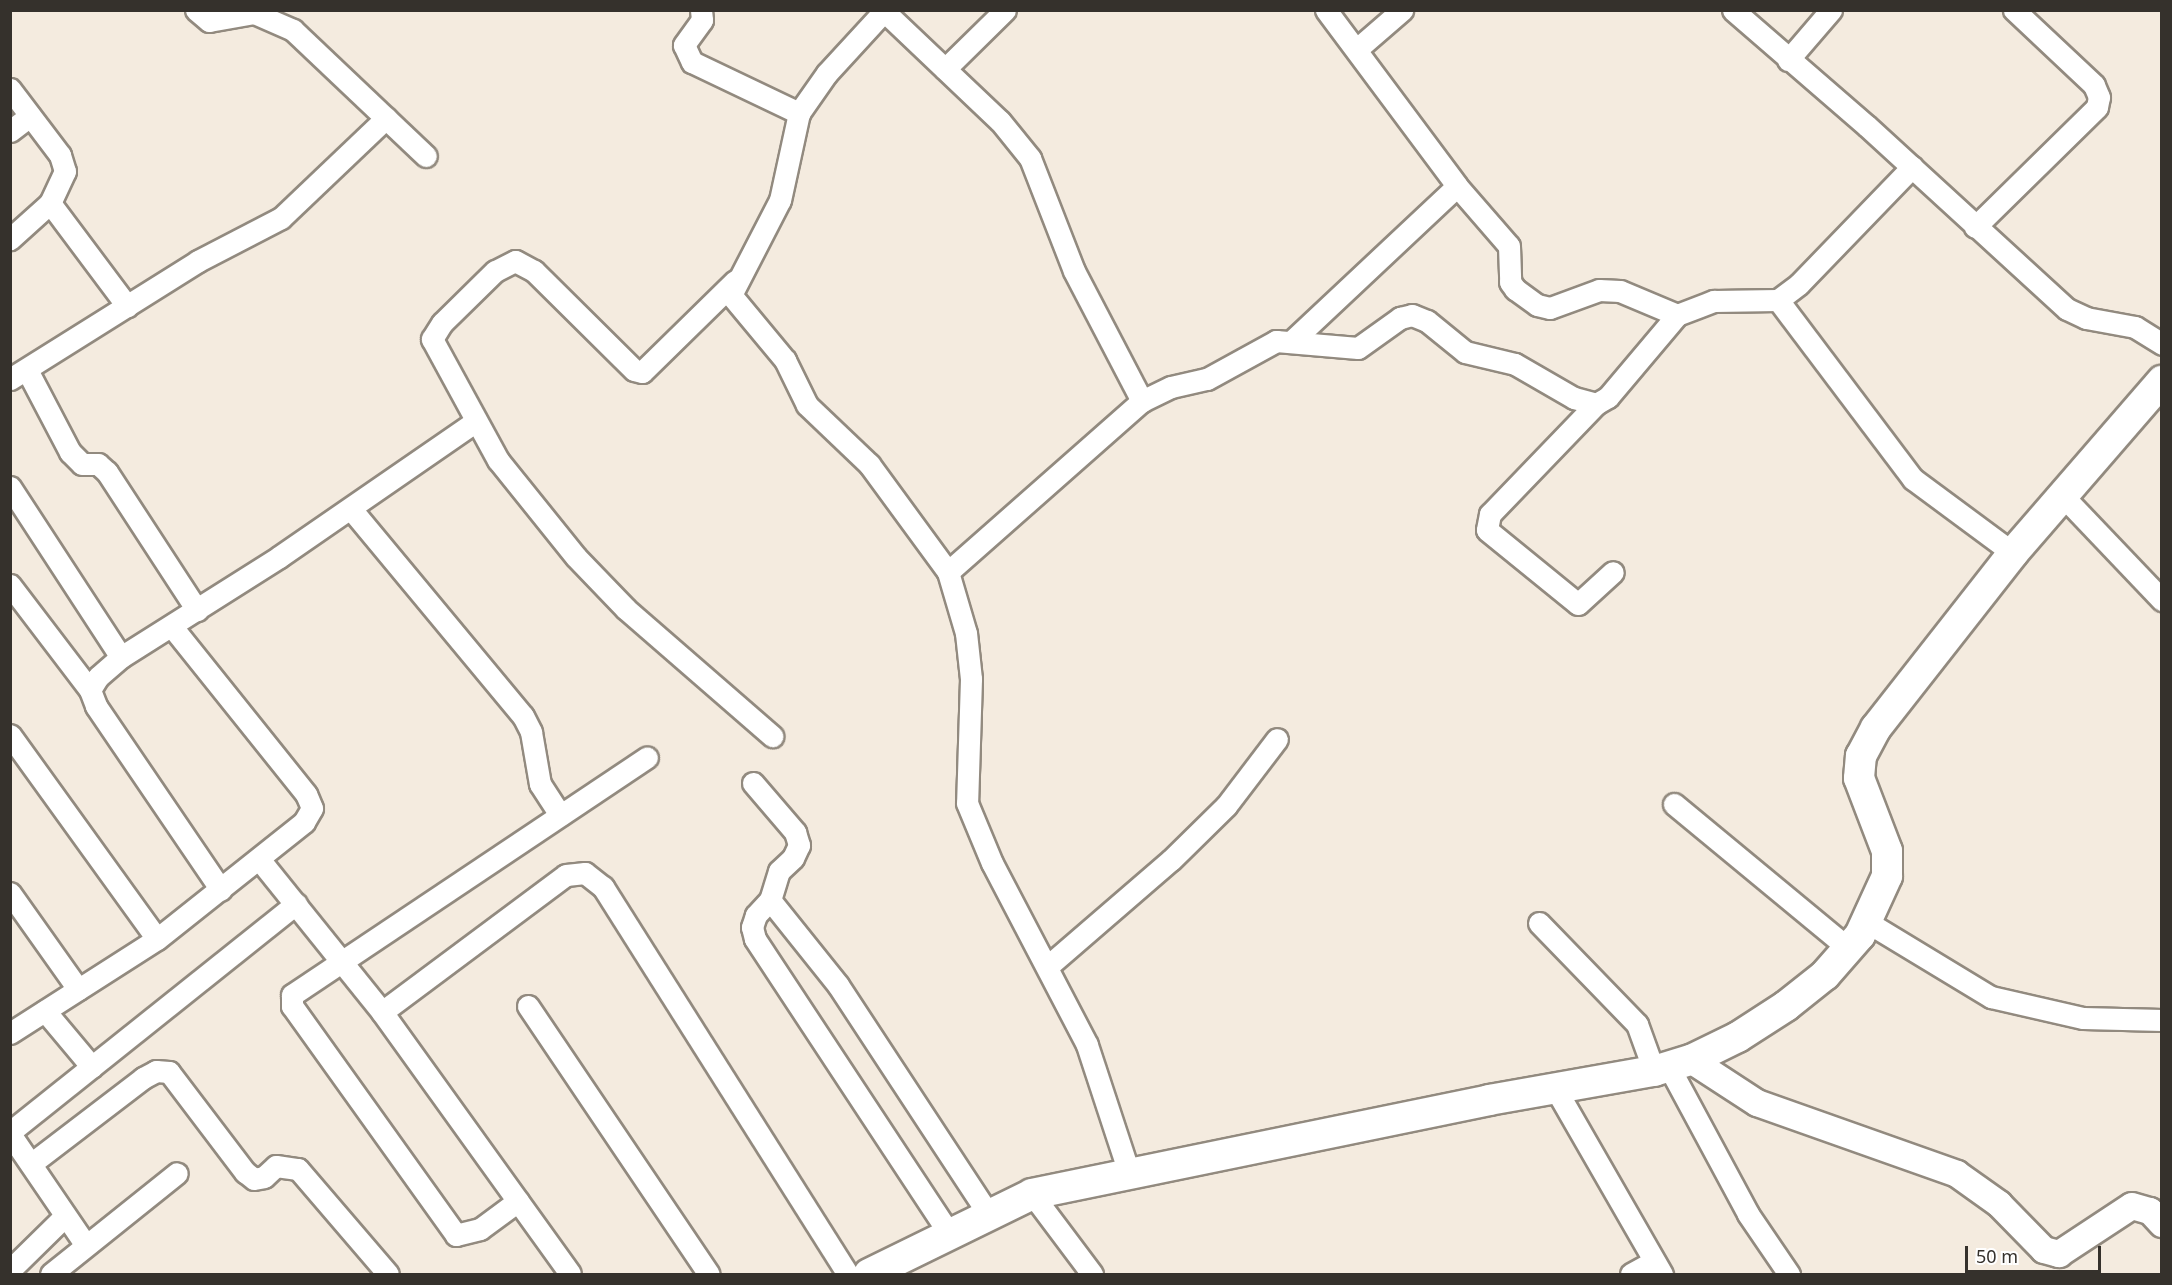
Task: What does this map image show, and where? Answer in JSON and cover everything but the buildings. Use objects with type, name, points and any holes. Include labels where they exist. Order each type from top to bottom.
[{"type":"main road","points":[[877,1272],[988,1213],[1032,1194],[1672,1066],[1738,1037],[1786,1006],[1825,975],[1848,948],[1867,922],[1887,876],[1887,850],[1859,778],[1861,756],[1876,728],[2013,553],[2162,381]]},
{"type":"street","points":[[196,10],[209,21],[254,13],[272,18],[293,30],[426,156]]},
{"type":"street","points":[[701,10],[702,20],[684,45],[692,62],[799,112]]},
{"type":"street","points":[[945,69],[1005,10]]},
{"type":"street","points":[[1326,10],[1456,186],[1509,246],[1513,258],[1510,282],[1537,305],[1550,308],[1599,290],[1620,291],[1677,315]]},
{"type":"street","points":[[1357,49],[1402,10]]},
{"type":"street","points":[[1733,10],[1912,167],[2067,309],[2086,318],[2135,327],[2162,344]]},
{"type":"street","points":[[1788,60],[1831,10]]},
{"type":"street","points":[[1975,227],[2097,107],[2094,85],[2014,10]]},
{"type":"street","points":[[1129,1173],[1097,1068],[1048,966],[992,863],[967,803],[971,679],[966,633],[948,572],[869,464],[807,405],[785,360],[731,295],[735,281],[777,208],[799,112],[827,73],[885,11],[1000,121],[1030,158],[1074,271],[1142,401]]},
{"type":"street","points":[[10,89],[60,155],[65,171],[50,203],[10,238]]},
{"type":"street","points":[[10,131],[30,116]]},
{"type":"street","points":[[196,610],[107,472],[98,464],[82,464],[76,460],[19,374],[223,246],[281,218],[386,118]]},
{"type":"street","points":[[1613,572],[1578,604],[1487,530],[1490,514],[1596,404],[1608,397],[1677,315],[1714,301],[1778,300],[1799,284],[1912,167]]},
{"type":"street","points":[[1293,341],[1456,186]]},
{"type":"street","points":[[50,203],[127,306]]},
{"type":"street","points":[[735,281],[642,372],[634,370],[534,272],[515,261],[504,264],[441,323],[432,339],[475,422],[512,480],[597,581],[772,736]]},
{"type":"street","points":[[1778,300],[1913,479],[2013,553]]},
{"type":"street","points":[[948,572],[1142,401],[1171,387],[1208,379],[1276,341],[1358,348],[1400,318],[1412,315],[1427,321],[1465,352],[1515,364],[1574,398],[1596,404]]},
{"type":"street","points":[[90,690],[98,677],[121,657],[172,627],[351,509],[475,422]]},
{"type":"street","points":[[13,496],[121,657]]},
{"type":"street","points":[[2063,496],[2162,600]]},
{"type":"street","points":[[351,509],[523,716],[531,732],[540,784],[560,815]]},
{"type":"street","points":[[14,597],[90,690],[96,706],[221,890]]},
{"type":"street","points":[[14,1025],[45,1011],[157,939],[304,822],[312,808],[306,794],[172,627]]},
{"type":"street","points":[[10,735],[157,939]]},
{"type":"street","points":[[1048,966],[1171,860],[1226,806],[1277,739]]},
{"type":"street","points":[[518,1201],[465,1235],[456,1235],[292,1006],[292,995],[647,757]]},
{"type":"street","points":[[753,783],[795,832],[799,845],[793,858],[779,871],[770,900],[756,915],[752,927],[756,939],[949,1233]]},
{"type":"street","points":[[1674,804],[1848,948]]},
{"type":"street","points":[[259,859],[382,1012],[570,1275]]},
{"type":"street","points":[[382,1012],[566,875],[585,873],[603,887],[848,1275]]},
{"type":"street","points":[[10,893],[78,989]]},
{"type":"street","points":[[770,900],[838,985],[988,1213]]},
{"type":"street","points":[[85,1244],[64,1217],[32,1163],[10,1133],[296,904]]},
{"type":"street","points":[[1867,922],[1991,997],[2083,1018],[2162,1020]]},
{"type":"street","points":[[1539,923],[1637,1024],[1672,1066],[1748,1214],[1789,1275]]},
{"type":"street","points":[[528,1006],[709,1275]]},
{"type":"street","points":[[45,1011],[92,1067]]},
{"type":"street","points":[[1672,1066],[1757,1103],[1957,1174],[1999,1204],[2044,1250],[2059,1254],[2132,1206],[2150,1211],[2162,1224]]},
{"type":"street","points":[[32,1163],[142,1078],[156,1071],[169,1072],[245,1172],[254,1179],[264,1177],[276,1166],[288,1164],[298,1168],[388,1275]]},
{"type":"street","points":[[1555,1088],[1658,1268],[1631,1275]]},
{"type":"street","points":[[51,1275],[85,1244],[177,1173]]},
{"type":"street","points":[[1032,1194],[1092,1275]]},
{"type":"street","points":[[10,1270],[64,1217]]}]
